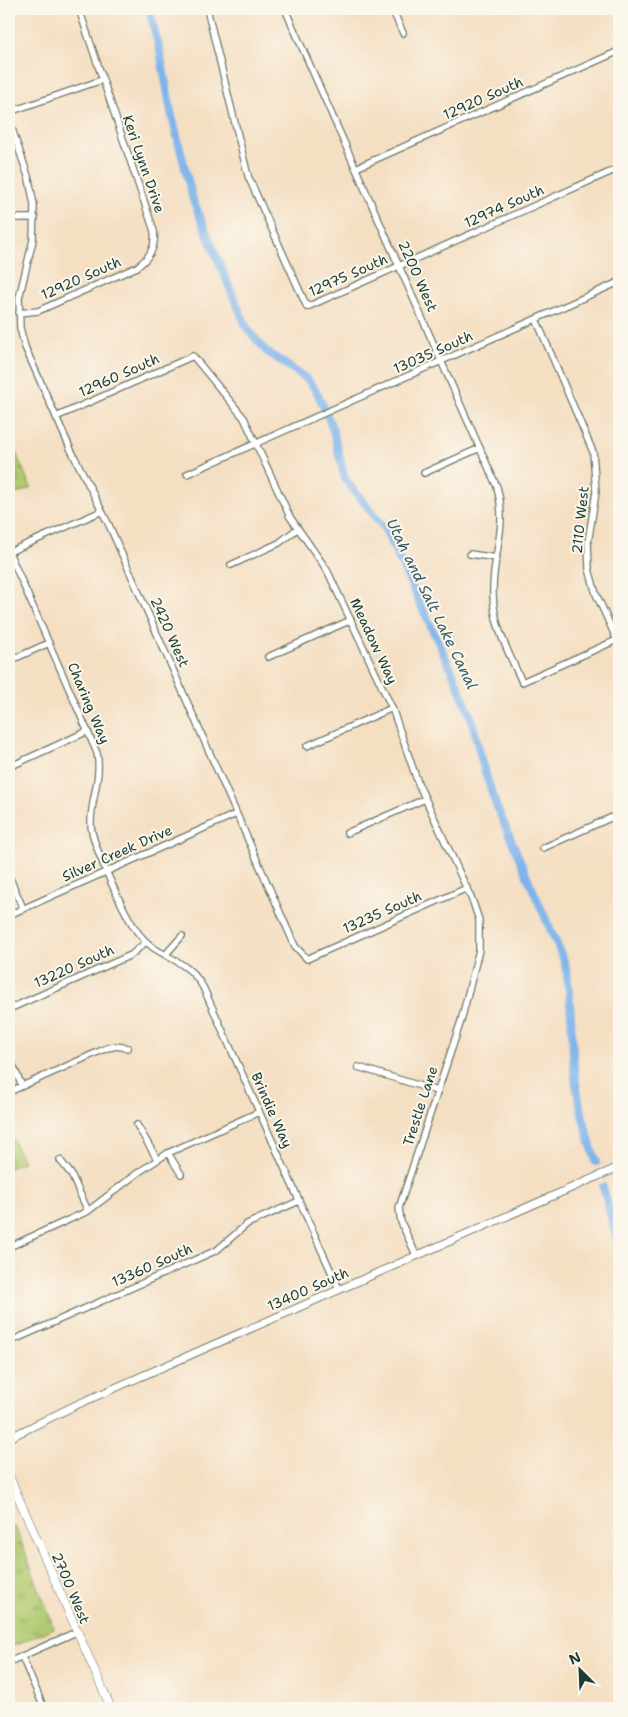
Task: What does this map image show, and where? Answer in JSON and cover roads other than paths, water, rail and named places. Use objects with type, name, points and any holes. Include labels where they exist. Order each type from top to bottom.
[{"type":"main road","name":"2700 West","points":[[9,1476],[111,1708]]},
{"type":"street","name":"Keri Lynn Drive","points":[[79,9],[154,231],[155,244],[150,256]]},
{"type":"street","name":"12975 South","points":[[208,9],[248,176],[307,307],[400,266]]},
{"type":"street","name":"2200 West","points":[[286,9],[497,487],[501,506],[502,534],[493,590],[496,620],[522,682],[618,639]]},
{"type":"street","points":[[392,9],[403,34]]},
{"type":"street","name":"12920 South","points":[[356,168],[619,52]]},
{"type":"street","points":[[9,112],[102,80]]},
{"type":"street","name":"2420 West","points":[[9,120],[29,179],[34,218],[33,240],[19,298],[20,328],[25,347],[56,417],[102,511],[295,946],[307,959]]},
{"type":"street","name":"12974 South","points":[[400,266],[619,168]]},
{"type":"street","points":[[9,218],[34,218]]},
{"type":"street","name":"12920 South","points":[[19,313],[38,311],[137,267],[150,256]]},
{"type":"street","name":"13035 South","points":[[186,474],[332,411],[619,282]]},
{"type":"street","name":"2110 West","points":[[536,319],[593,452],[596,492],[588,543],[589,569],[596,594],[618,639]]},
{"type":"street","name":"12960 South","points":[[56,417],[193,356]]},
{"type":"street","name":"Meadow Way","points":[[193,356],[241,413],[284,505],[297,529],[321,559],[351,620],[392,708],[426,799],[480,920],[480,940],[476,962]]},
{"type":"street","points":[[424,473],[480,448]]},
{"type":"street","points":[[9,552],[102,511]]},
{"type":"street","points":[[231,565],[266,549],[297,529]]},
{"type":"street","name":"Charing Way","points":[[9,552],[97,753],[99,767],[91,820],[92,831],[108,871]]},
{"type":"street","points":[[470,554],[498,558]]},
{"type":"street","points":[[268,657],[351,620]]},
{"type":"street","points":[[9,661],[49,643]]},
{"type":"street","points":[[307,746],[392,708]]},
{"type":"street","points":[[9,767],[88,732]]},
{"type":"street","points":[[347,834],[426,799]]},
{"type":"street","name":"Silver Creek Drive","points":[[9,915],[236,814]]},
{"type":"street","points":[[543,848],[619,814]]},
{"type":"street","name":"Brindie Way","points":[[108,871],[133,925],[146,942],[187,967],[203,987],[338,1289]]},
{"type":"street","points":[[9,876],[23,908]]},
{"type":"street","name":"13235 South","points":[[307,959],[467,888]]},
{"type":"street","points":[[166,954],[182,936]]},
{"type":"street","name":"13220 South","points":[[9,1009],[131,954],[146,942]]},
{"type":"street","name":"Trestle Lane","points":[[416,1255],[401,1222],[399,1208],[461,1021],[476,962]]},
{"type":"street","points":[[9,1092],[107,1048],[117,1046],[128,1048]]},
{"type":"street","points":[[9,1056],[22,1086]]},
{"type":"street","points":[[358,1067],[437,1091]]},
{"type":"street","points":[[9,1247],[88,1211],[157,1159],[168,1153],[259,1112]]},
{"type":"street","points":[[137,1125],[157,1159]]},
{"type":"street","points":[[168,1153],[180,1174]]},
{"type":"street","points":[[60,1160],[71,1174],[88,1211]]},
{"type":"street","name":"13400 South","points":[[9,1438],[76,1405],[619,1167]]},
{"type":"street","name":"13360 South","points":[[9,1342],[217,1250],[247,1224],[299,1201]]},
{"type":"street","points":[[9,1662],[76,1632]]},
{"type":"street","points":[[22,1657],[44,1708]]},
{"type":"waterway","name":"Utah and Salt Lake Canal","points":[[149,9],[160,51],[171,112],[193,200],[247,328],[266,351],[307,379],[318,394],[333,430],[345,479],[385,529],[455,678],[471,717],[483,766],[496,805],[565,963],[570,1002],[575,1079],[582,1115],[596,1162]]},
{"type":"waterway","name":"Utah and Salt Lake Canal","points":[[603,1187],[619,1247]]}]
